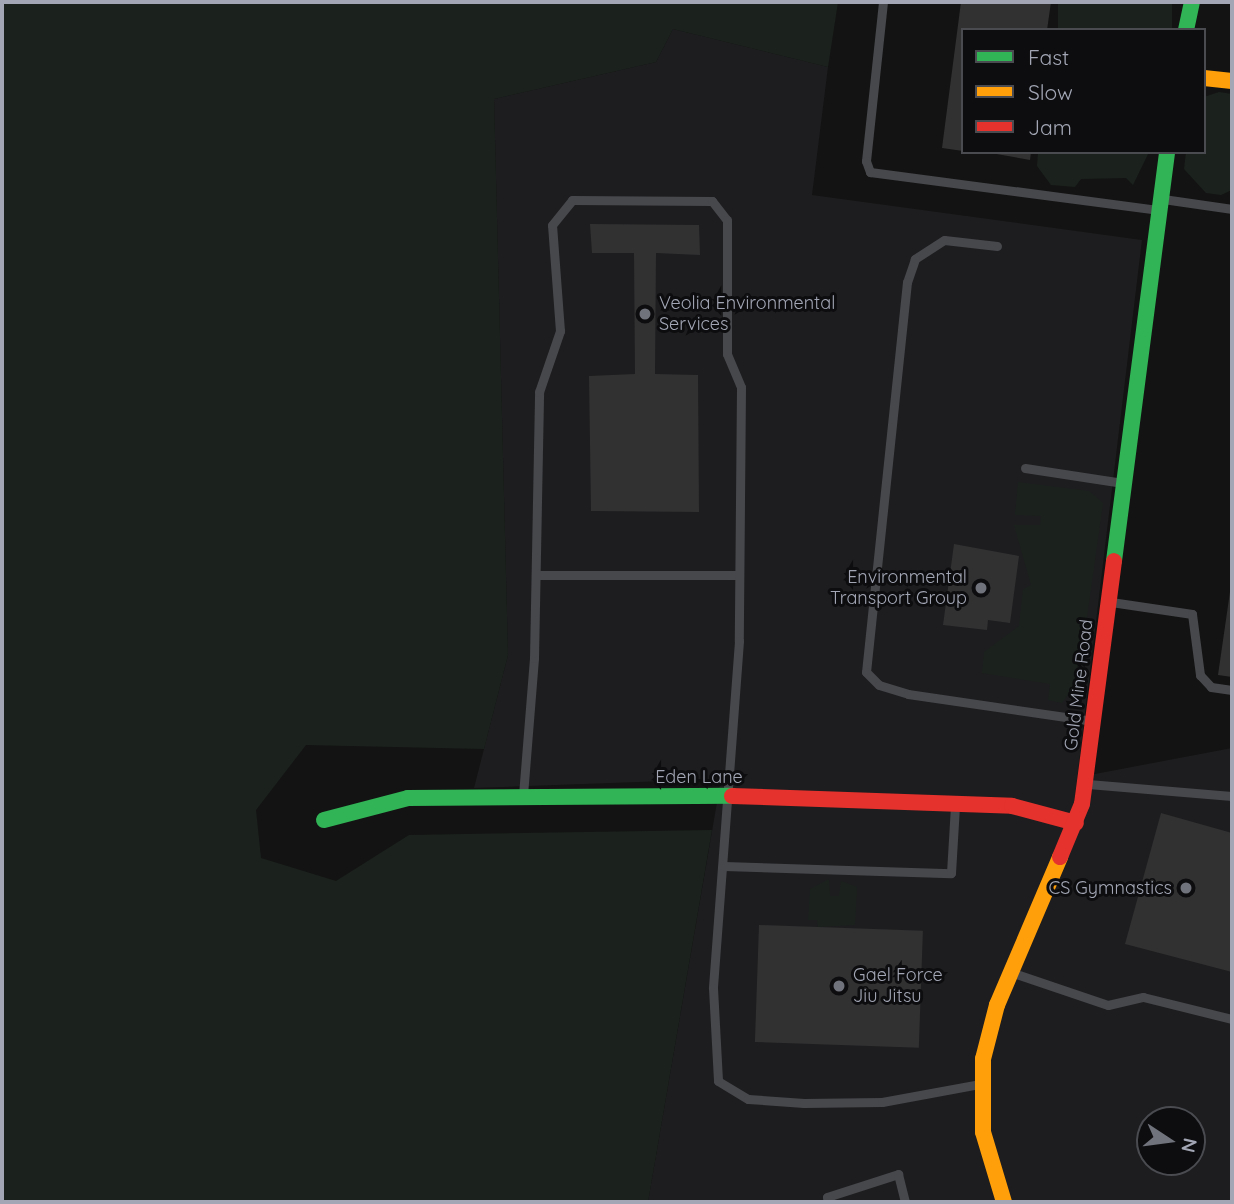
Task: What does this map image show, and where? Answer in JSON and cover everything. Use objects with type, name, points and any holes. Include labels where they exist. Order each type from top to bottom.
[{"type":"street","points":[[1186,28],[1192,2]]},
{"type":"street","points":[[1206,78],[1232,81]]},
{"type":"street","name":"Gold Mine Road","points":[[1004,1202],[983,1132],[980,1084],[992,1018],[1076,823],[1086,784],[1167,154]]},
{"type":"street","name":"Eden Lane","points":[[324,820],[385,800],[523,796],[731,796],[1012,806],[1076,823]]},
{"type":"lane","points":[[883,2],[866,161],[870,172],[1160,205],[1232,209]]},
{"type":"lane","points":[[523,796],[537,575],[539,391],[560,331],[555,218],[572,200],[696,199],[719,205],[727,220],[727,355],[741,387],[738,620],[727,750],[731,796],[713,988],[718,1081],[748,1100],[804,1103],[882,1102],[980,1084]]},
{"type":"lane","points":[[997,246],[944,240],[915,259],[907,282],[866,672],[879,685],[908,694],[1094,721]]},
{"type":"lane","points":[[1025,468],[1124,484]]},
{"type":"lane","points":[[537,575],[739,575]]},
{"type":"lane","points":[[1110,602],[1192,614],[1200,676],[1211,687],[1232,690]]},
{"type":"lane","points":[[1086,784],[1232,796]]},
{"type":"lane","points":[[724,866],[951,873],[955,804]]},
{"type":"lane","points":[[1012,972],[1108,1005],[1143,997],[1232,1019]]},
{"type":"lane","points":[[828,1202],[827,1197],[898,1174],[905,1202]]},
{"type":"shaded area","points":[[2,2],[838,2],[828,67],[673,29],[656,62],[494,99],[508,655],[484,749],[306,745],[256,810],[261,858],[336,881],[409,835],[712,830],[648,1202],[2,1202]]},
{"type":"shaded area","points":[[1058,2],[1172,2],[1172,28],[1058,28]]},
{"type":"shaded area","points":[[673,29],[828,67],[812,195],[1142,240],[1075,796],[1079,777],[1232,748],[1232,1202],[648,1202],[721,779],[474,788],[508,655],[494,99],[656,62]]},
{"type":"shaded area","points":[[1219,92],[1232,94],[1232,190],[1221,195],[1206,193],[1184,169],[1186,154],[1206,154],[1206,96]]},
{"type":"shaded area","points":[[1038,154],[1148,154],[1133,185],[1126,178],[1081,179],[1075,187],[1051,185],[1037,166]]},
{"type":"shaded area","points":[[1018,482],[1089,491],[1103,503],[1078,681],[1062,703],[1048,700],[1050,684],[982,673],[984,652],[1019,626],[1023,589],[1031,585],[1014,525],[1040,525],[1041,516],[1015,515]]},
{"type":"shaded area","points":[[829,879],[830,896],[839,896],[841,881],[857,887],[855,925],[818,927],[817,920],[808,920],[810,889]]},
{"type":"building","points":[[961,2],[1051,2],[1047,28],[961,28],[961,151],[942,148]]},
{"type":"building","points":[[996,154],[1031,154],[1030,160]]},
{"type":"building","name":"Veolia Environmental Services","points":[[590,224],[699,225],[700,255],[656,253],[655,374],[698,375],[699,512],[591,511],[589,376],[635,374],[634,253],[592,253]]},
{"type":"building","name":"Environmental Transport Group","points":[[954,544],[1019,556],[1010,623],[988,620],[987,630],[943,625]]},
{"type":"building","points":[[1232,578],[1232,677],[1218,675]]},
{"type":"building","name":"CS Gymnastics","points":[[1161,813],[1232,833],[1232,972],[1125,944]]},
{"type":"building","name":"Gael Force Jiu Jitsu","points":[[759,925],[923,931],[919,1048],[755,1042]]},
{"type":"traffic: fast","points":[[1186,28],[1192,2]]},
{"type":"traffic: fast","points":[[1114,561],[1167,154]]},
{"type":"traffic: fast","points":[[324,820],[408,798],[732,796]]},
{"type":"traffic: slow","points":[[1206,78],[1232,81]]},
{"type":"traffic: slow","points":[[1004,1202],[983,1132],[983,1059],[997,1005],[1060,857]]},
{"type":"traffic: jam","points":[[1060,857],[1082,804],[1114,561]]},
{"type":"traffic: jam","points":[[732,796],[1012,806],[1076,823]]},
{"type":"place","name":"Veolia Environmental Services","points":[[645,314]]},
{"type":"place","name":"Environmental Transport Group","points":[[981,588]]},
{"type":"place","name":"CS Gymnastics","points":[[1186,888]]},
{"type":"place","name":"Gael Force Jiu Jitsu","points":[[839,986]]}]
